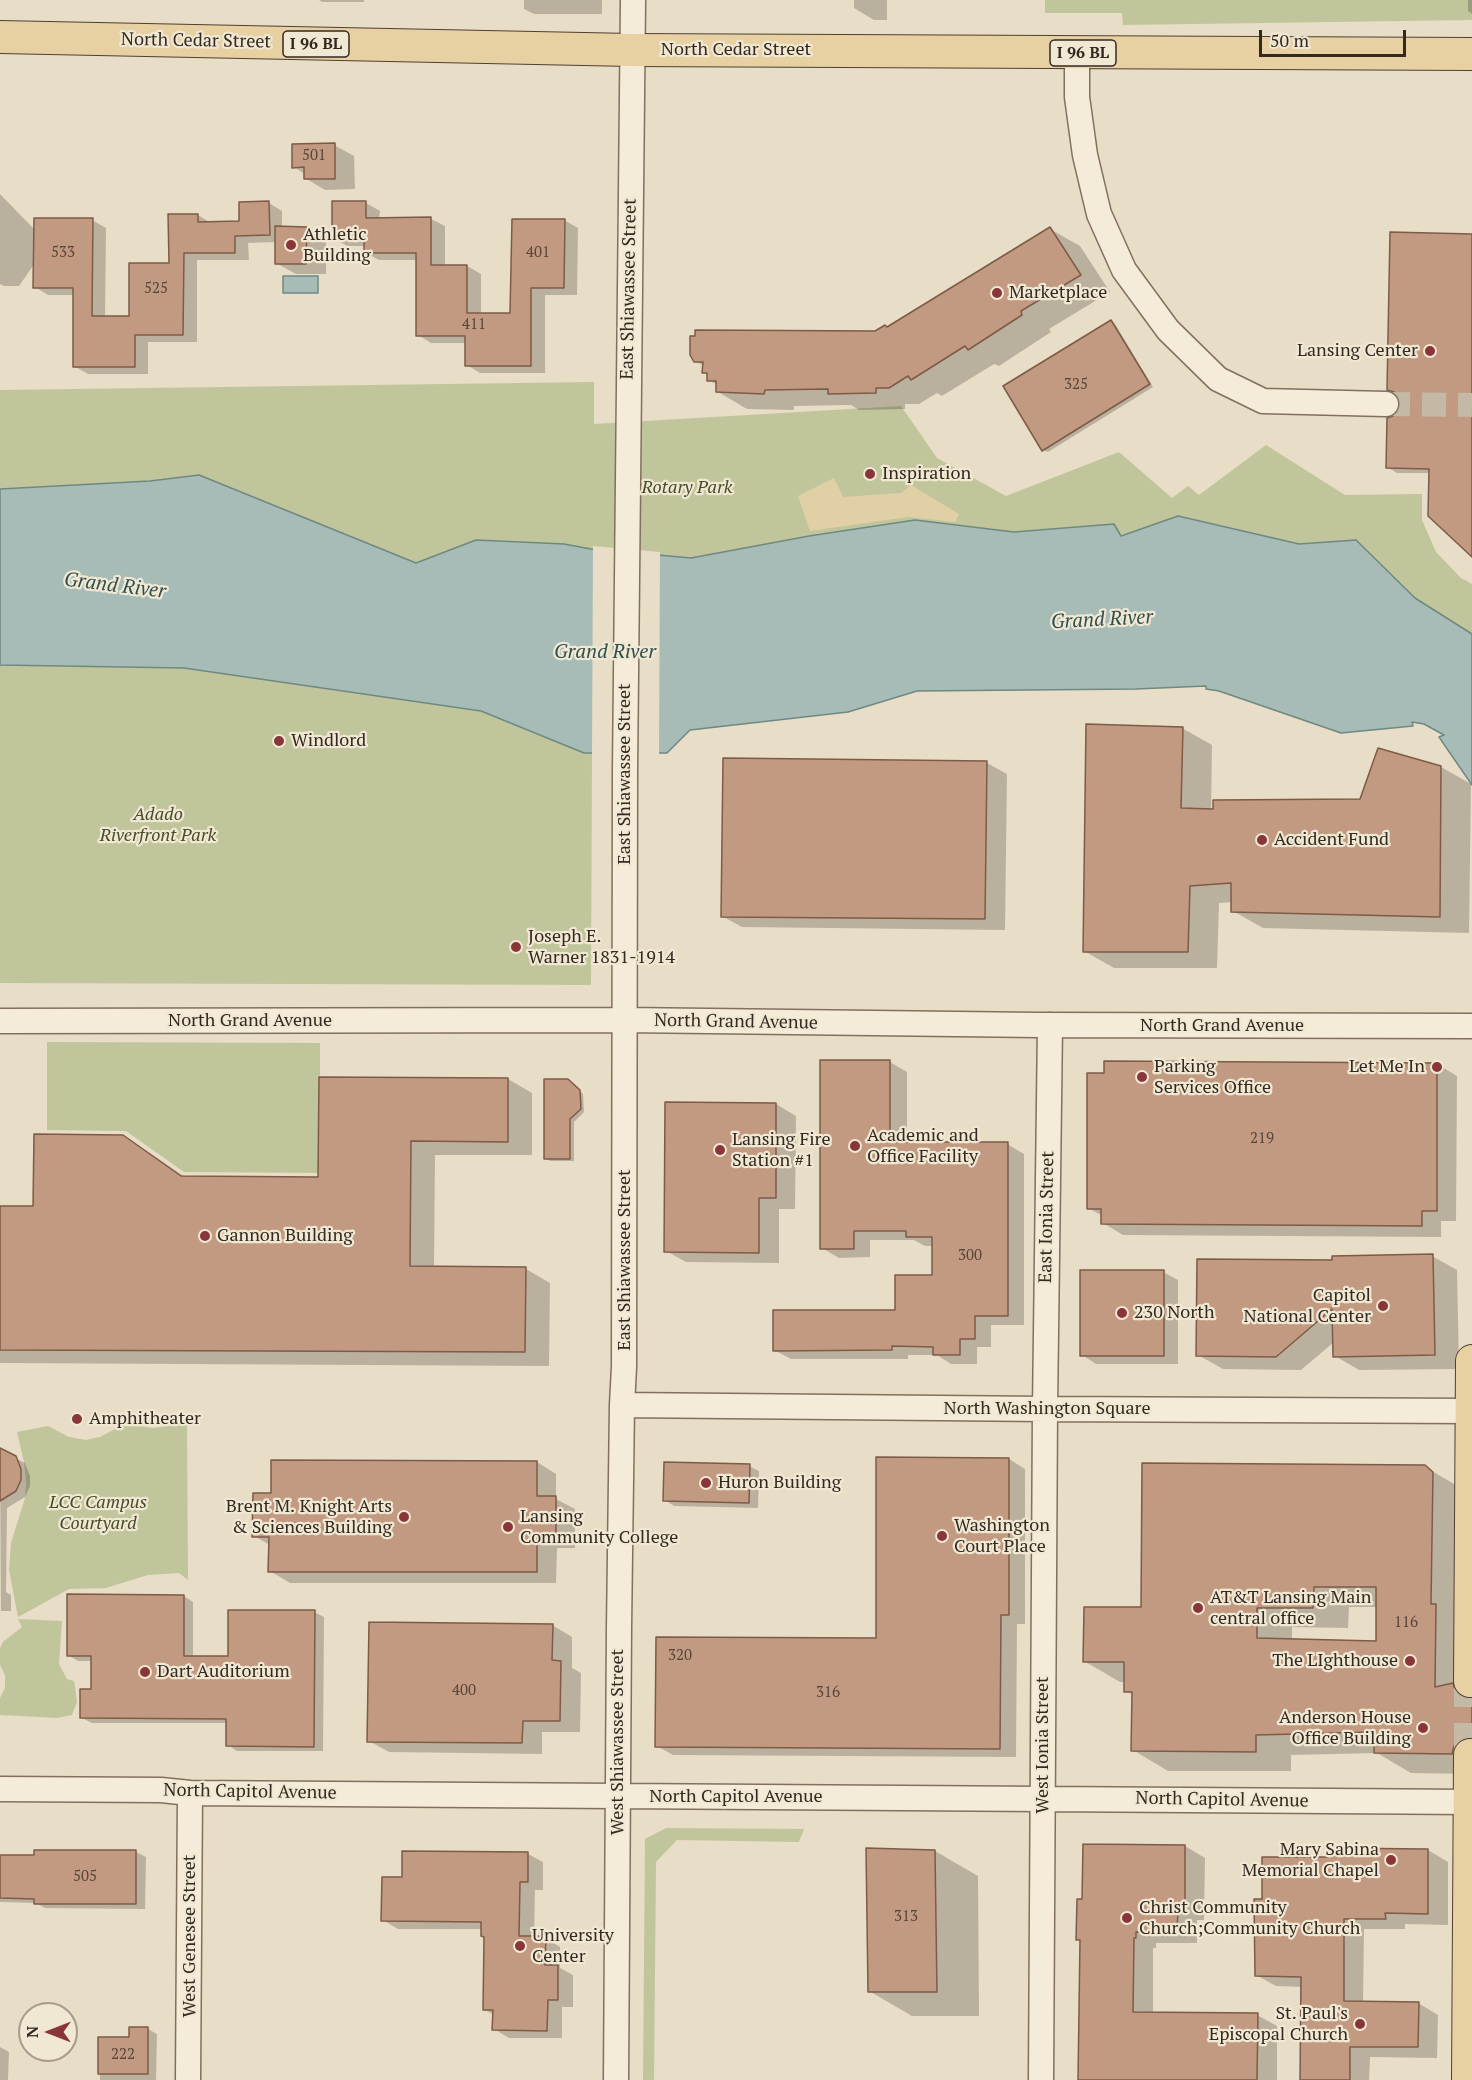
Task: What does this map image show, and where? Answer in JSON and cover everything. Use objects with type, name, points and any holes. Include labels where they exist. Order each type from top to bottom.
[{"type":"main road","name":"North Cedar Street","points":[[0,37],[632,50],[1472,54]]},
{"type":"main road","points":[[1470,1681],[1472,1361]]},
{"type":"main road","points":[[1468,2080],[1470,1755]]},
{"type":"street","name":"East Shiawassee Street","points":[[622,1405],[626,1020],[627,427],[633,0]]},
{"type":"street","points":[[1077,53],[1077,97],[1084,155],[1099,214],[1124,270],[1168,330],[1218,379],[1263,401],[1386,404]]},
{"type":"street","name":"North Grand Avenue","points":[[0,1021],[626,1020],[1050,1025],[1472,1026]]},
{"type":"street","name":"East Ionia Street","points":[[1045,1410],[1050,1025]]},
{"type":"street","name":"North Washington Square","points":[[622,1405],[1045,1410],[1472,1411]]},
{"type":"street","name":"West Shiawassee Street","points":[[616,2080],[622,1405]]},
{"type":"street","name":"West Ionia Street","points":[[1041,2080],[1045,1410]]},
{"type":"street","name":"North Capitol Avenue","points":[[0,1789],[1471,1802]]},
{"type":"street","name":"West Genesee Street","points":[[188,2080],[190,1792]]},
{"type":"green space","points":[[1045,0],[1472,0],[1472,20],[1123,25],[1122,13],[1045,13]]},
{"type":"green space","name":"Rotary Park","points":[[594,382],[594,424],[901,406],[937,458],[1006,496],[1119,452],[1172,498],[1188,486],[1199,495],[1266,445],[1345,495],[1422,494],[1422,520],[1436,552],[1461,578],[1472,584],[1472,634],[1415,598],[1356,540],[1299,544],[1178,516],[1120,536],[1114,524],[1014,532],[915,520],[809,536],[691,558],[591,549],[564,544],[476,540],[416,563],[199,475],[150,481],[0,489],[0,390]]},
{"type":"green space","name":"Adado Riverfront Park","points":[[0,665],[184,668],[481,711],[584,753],[592,753],[591,985],[0,983]]},
{"type":"green space","points":[[47,1042],[320,1043],[320,1173],[184,1172],[126,1131],[47,1130]]},
{"type":"green space","name":"LCC Campus Courtyard","points":[[187,1424],[188,1580],[179,1573],[148,1575],[106,1588],[69,1589],[18,1617],[9,1570],[11,1543],[25,1498],[26,1483],[17,1432],[48,1426],[69,1437],[86,1440],[100,1437],[119,1427],[134,1425],[153,1428]]},
{"type":"green space","points":[[18,1619],[62,1621],[59,1664],[67,1679],[74,1681],[77,1702],[72,1715],[57,1718],[0,1715],[0,1698],[5,1688],[5,1675],[0,1665],[0,1648],[3,1642],[22,1627]]},
{"type":"green space","points":[[666,1828],[804,1829],[799,1842],[677,1840],[656,1862],[654,2080],[643,2080],[645,1839]]},
{"type":"sand","points":[[834,478],[843,497],[901,493],[911,485],[959,514],[955,522],[908,517],[810,531],[798,496]]},
{"type":"water","points":[[283,276],[318,276],[318,293],[283,293]]},
{"type":"water","name":"Grand River","points":[[199,475],[416,563],[476,540],[564,544],[591,549],[691,558],[809,536],[915,520],[1014,532],[1114,524],[1121,536],[1178,516],[1299,544],[1356,540],[1415,598],[1472,634],[1472,785],[1439,737],[1444,735],[1424,724],[1412,722],[1413,726],[1341,733],[1219,691],[1206,689],[1206,686],[917,691],[848,712],[690,730],[667,753],[584,753],[481,711],[184,668],[0,665],[0,489],[150,481]]},
{"type":"pier","points":[[593,546],[660,552],[659,756],[592,756]]},
{"type":"building","points":[[335,143],[335,179],[304,179],[304,167],[292,168],[292,144]]},
{"type":"building","points":[[269,201],[270,235],[235,236],[235,253],[184,253],[183,335],[135,335],[135,367],[73,367],[73,288],[33,288],[34,218],[93,218],[92,316],[129,316],[129,263],[169,263],[168,214],[198,214],[198,222],[239,221],[239,202]]},
{"type":"building","points":[[332,201],[366,201],[366,218],[431,217],[431,265],[467,265],[467,313],[510,313],[512,219],[565,219],[564,288],[531,288],[531,366],[465,366],[465,336],[416,336],[416,253],[364,253],[364,239],[332,239]]},
{"type":"building","name":"Athletic Building","points":[[275,226],[307,227],[306,264],[275,264]]},
{"type":"building","name":"Marketplace","points":[[1050,227],[1081,275],[1021,311],[1022,315],[968,350],[965,346],[911,380],[908,376],[889,388],[876,388],[876,393],[828,394],[828,389],[765,390],[764,394],[716,392],[716,381],[707,381],[707,373],[702,373],[703,362],[694,362],[690,355],[690,336],[695,336],[695,330],[875,331],[885,325],[887,327]]},
{"type":"building","name":"Lansing Center","points":[[1390,232],[1472,234],[1472,557],[1428,516],[1429,469],[1386,468],[1387,418],[1398,412],[1400,404],[1394,392],[1387,390]]},
{"type":"building","points":[[1111,320],[1150,384],[1042,451],[1003,386]]},
{"type":"building","name":"Accident Fund","points":[[1086,724],[1183,727],[1181,808],[1213,809],[1213,800],[1360,799],[1378,748],[1441,766],[1440,917],[1231,912],[1231,883],[1190,886],[1188,952],[1083,952]]},
{"type":"building","points":[[723,758],[987,761],[985,919],[721,917]]},
{"type":"building","points":[[820,1060],[890,1060],[890,1142],[1008,1142],[1008,1316],[975,1316],[975,1339],[960,1339],[960,1355],[933,1355],[933,1347],[892,1346],[892,1350],[773,1351],[773,1310],[895,1310],[895,1275],[932,1275],[932,1237],[906,1237],[906,1231],[854,1231],[854,1249],[820,1249]]},
{"type":"building","points":[[1104,1061],[1437,1063],[1437,1211],[1422,1211],[1422,1226],[1101,1224],[1101,1209],[1087,1209],[1087,1073],[1104,1073]]},
{"type":"building","name":"Gannon Building","points":[[319,1077],[508,1078],[508,1142],[411,1141],[410,1266],[526,1267],[525,1352],[0,1350],[0,1206],[33,1206],[34,1134],[123,1135],[181,1176],[318,1177]]},
{"type":"building","points":[[544,1079],[568,1079],[580,1090],[581,1109],[570,1119],[570,1159],[544,1159]]},
{"type":"building","name":"Lansing Fire Station #1","points":[[665,1102],[776,1103],[776,1198],[759,1198],[759,1253],[664,1252]]},
{"type":"building","points":[[1433,1254],[1435,1355],[1333,1357],[1332,1309],[1276,1357],[1196,1356],[1197,1259],[1332,1260],[1332,1256]]},
{"type":"building","name":"230 North","points":[[1080,1270],[1164,1270],[1164,1356],[1080,1356]]},
{"type":"building","points":[[0,1448],[16,1456],[21,1469],[21,1480],[16,1491],[0,1501]]},
{"type":"building","points":[[876,1457],[1009,1458],[1009,1615],[1001,1615],[1000,1749],[655,1747],[656,1637],[876,1638]]},
{"type":"building","name":"Brent M. Knight Arts & Sciences Building","points":[[271,1460],[537,1461],[537,1496],[556,1496],[556,1537],[537,1537],[537,1572],[268,1572],[269,1537],[252,1537],[253,1493],[271,1493]]},
{"type":"building","name":"Huron Building","points":[[664,1462],[750,1464],[749,1503],[663,1501]]},
{"type":"building","points":[[1142,1463],[1425,1465],[1433,1472],[1431,1604],[1436,1604],[1435,1687],[1453,1683],[1460,1696],[1472,1699],[1472,1737],[1461,1740],[1454,1746],[1452,1754],[1374,1753],[1374,1732],[1256,1735],[1256,1752],[1131,1751],[1132,1692],[1124,1692],[1124,1662],[1083,1662],[1084,1607],[1141,1607]],"holes":[[[1314,1587],[1376,1587],[1376,1641],[1257,1638],[1257,1608],[1313,1608]]]},
{"type":"building","points":[[67,1594],[184,1595],[184,1656],[228,1656],[228,1610],[315,1610],[314,1747],[226,1746],[226,1719],[80,1718],[80,1689],[91,1689],[91,1656],[67,1656]]},
{"type":"building","points":[[369,1622],[553,1624],[552,1660],[561,1661],[560,1721],[523,1721],[522,1743],[367,1742]]},
{"type":"building","points":[[1083,1844],[1185,1845],[1185,1909],[1178,1909],[1177,1933],[1136,1932],[1136,1938],[1134,1938],[1133,2012],[1258,2013],[1257,2080],[1078,2080],[1080,1940],[1076,1940],[1077,1899],[1082,1899]]},
{"type":"building","points":[[866,1848],[935,1850],[937,1992],[868,1992]]},
{"type":"building","points":[[1327,1848],[1428,1849],[1428,1914],[1385,1913],[1386,1919],[1344,1919],[1344,2001],[1419,2002],[1418,2047],[1350,2047],[1350,2080],[1300,2080],[1301,1977],[1255,1976],[1254,1899],[1262,1899],[1262,1857],[1327,1857]]},
{"type":"building","points":[[34,1850],[136,1850],[136,1904],[34,1904],[34,1899],[0,1898],[0,1855],[34,1855]]},
{"type":"building","name":"University Center","points":[[402,1851],[528,1852],[528,1882],[520,1882],[519,1936],[546,1936],[545,1965],[558,1965],[558,2000],[548,2000],[547,2031],[492,2030],[493,2010],[483,2010],[484,1937],[481,1936],[481,1922],[381,1921],[382,1877],[402,1877]]},
{"type":"building","points":[[129,2027],[148,2027],[148,2074],[98,2074],[98,2037],[129,2037]]},
{"type":"tunnel","points":[[1386,404],[1472,405]]},
{"type":"tunnel","points":[[1470,1681],[1470,1755]]},
{"type":"place","name":"Athletic Building","points":[[291,245]]},
{"type":"place","name":"Marketplace","points":[[997,293]]},
{"type":"place","name":"Lansing Center","points":[[1430,351]]},
{"type":"place","name":"Inspiration","points":[[870,474]]},
{"type":"place","name":"Windlord","points":[[279,741]]},
{"type":"place","name":"Accident Fund","points":[[1262,840]]},
{"type":"place","name":"Joseph E. Warner 1831-1914","points":[[516,947]]},
{"type":"place","name":"Let Me In","points":[[1437,1067]]},
{"type":"place","name":"Parking Services Office","points":[[1142,1077]]},
{"type":"place","name":"Academic and Office Facility","points":[[855,1146]]},
{"type":"place","name":"Lansing Fire Station #1","points":[[720,1150]]},
{"type":"place","name":"Gannon Building","points":[[205,1236]]},
{"type":"place","name":"Capitol National Center","points":[[1383,1306]]},
{"type":"place","name":"230 North","points":[[1122,1313]]},
{"type":"place","name":"Amphitheater","points":[[77,1419]]},
{"type":"place","name":"Huron Building","points":[[706,1483]]},
{"type":"place","name":"Brent M. Knight Arts & Sciences Building","points":[[404,1517]]},
{"type":"place","name":"Lansing Community College","points":[[508,1527]]},
{"type":"place","name":"Washington Court Place","points":[[942,1536]]},
{"type":"place","name":"AT&T Lansing Main central office","points":[[1198,1608]]},
{"type":"place","name":"The LIghthouse","points":[[1410,1661]]},
{"type":"place","name":"Dart Auditorium","points":[[145,1672]]},
{"type":"place","name":"Anderson House Office Building","points":[[1423,1728]]},
{"type":"place","name":"Mary Sabina Memorial Chapel","points":[[1391,1860]]},
{"type":"place","name":"Christ Community Church;Community Church","points":[[1127,1918]]},
{"type":"place","name":"University Center","points":[[520,1946]]},
{"type":"place","name":"St. Paul's Episcopal Church","points":[[1360,2024]]}]
